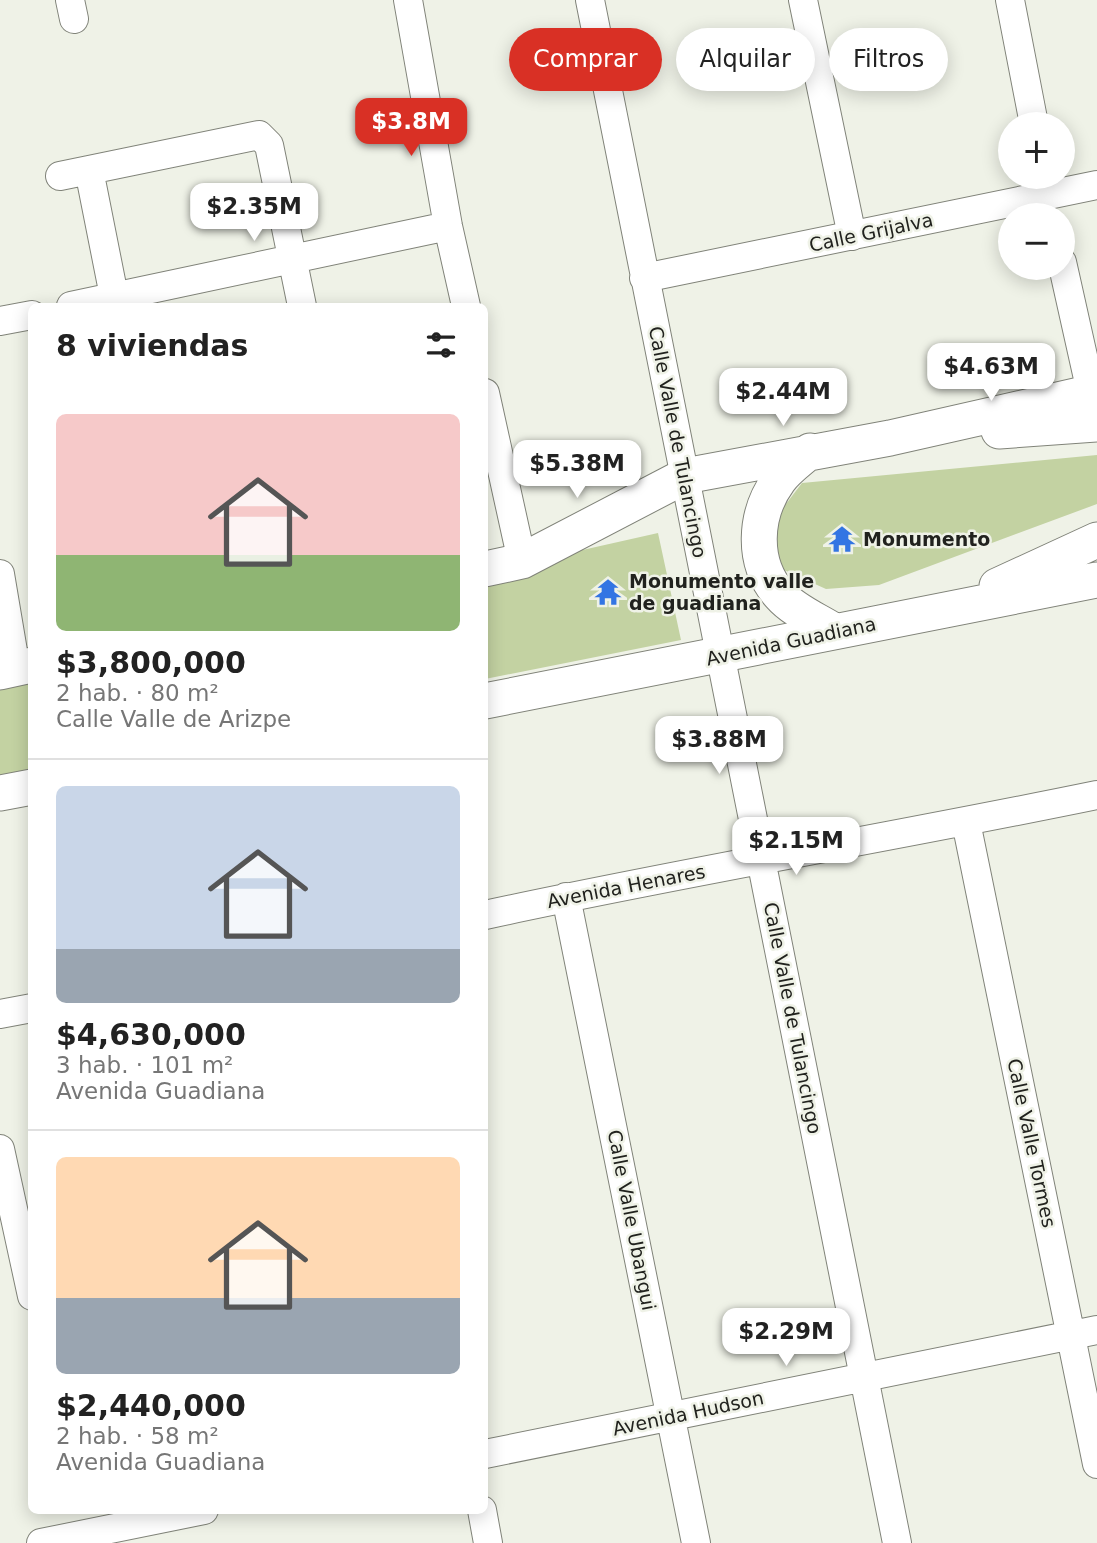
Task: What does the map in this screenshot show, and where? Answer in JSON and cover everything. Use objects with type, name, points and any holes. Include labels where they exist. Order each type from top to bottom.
[{"type":"street","points":[[408,0],[448,226],[465,303]]},
{"type":"street","name":"Calle Valle de Tulancingo","points":[[590,0],[897,1543]]},
{"type":"street","points":[[803,0],[852,236]]},
{"type":"street","points":[[1010,0],[1032,112]]},
{"type":"street","points":[[61,176],[252,135],[265,139],[271,153],[301,303]]},
{"type":"street","points":[[89,170],[115,302],[448,226]]},
{"type":"street","name":"Calle Grijalva","points":[[645,278],[1097,185]]},
{"type":"street","points":[[488,568],[522,561],[685,475],[1095,402],[1066,280]]},
{"type":"street","points":[[0,321],[28,316]]},
{"type":"street","points":[[488,407],[522,561]]},
{"type":"street","points":[[810,451],[780,477],[767,498],[760,520],[759,544],[764,567],[779,594],[834,631]]},
{"type":"street","points":[[939,612],[1097,540]]},
{"type":"street","points":[[0,574],[16,669]]},
{"type":"street","name":"Avenida Guadiana","points":[[488,700],[1097,580]]},
{"type":"street","points":[[0,793],[28,788]]},
{"type":"street","name":"Avenida Henares","points":[[488,914],[761,858],[966,822],[1097,795]]},
{"type":"street","name":"Calle Valle Tormes","points":[[966,822],[1084,1333],[1097,1464]]},
{"type":"street","name":"Calle Valle Ubangui","points":[[566,897],[696,1543]]},
{"type":"street","points":[[0,1014],[28,1009]]},
{"type":"street","points":[[0,1149],[28,1278]]},
{"type":"street","name":"Avenida Hudson","points":[[488,1453],[1084,1333]]},
{"type":"street","points":[[41,1543],[81,1529],[178,1514]]},
{"type":"street","points":[[483,1514],[488,1543]]},
{"type":"green space","points":[[1097,455],[1097,504],[879,585],[826,589],[784,570],[773,550],[776,517],[802,483]]},
{"type":"green space","points":[[658,533],[681,640],[488,678],[488,571]]},
{"type":"green space","points":[[28,673],[28,771],[0,776],[0,679]]},
{"type":"place","name":"Monumento","points":[[842,539]]},
{"type":"place","name":"Monumento valle de guadiana","points":[[608,592]]}]
